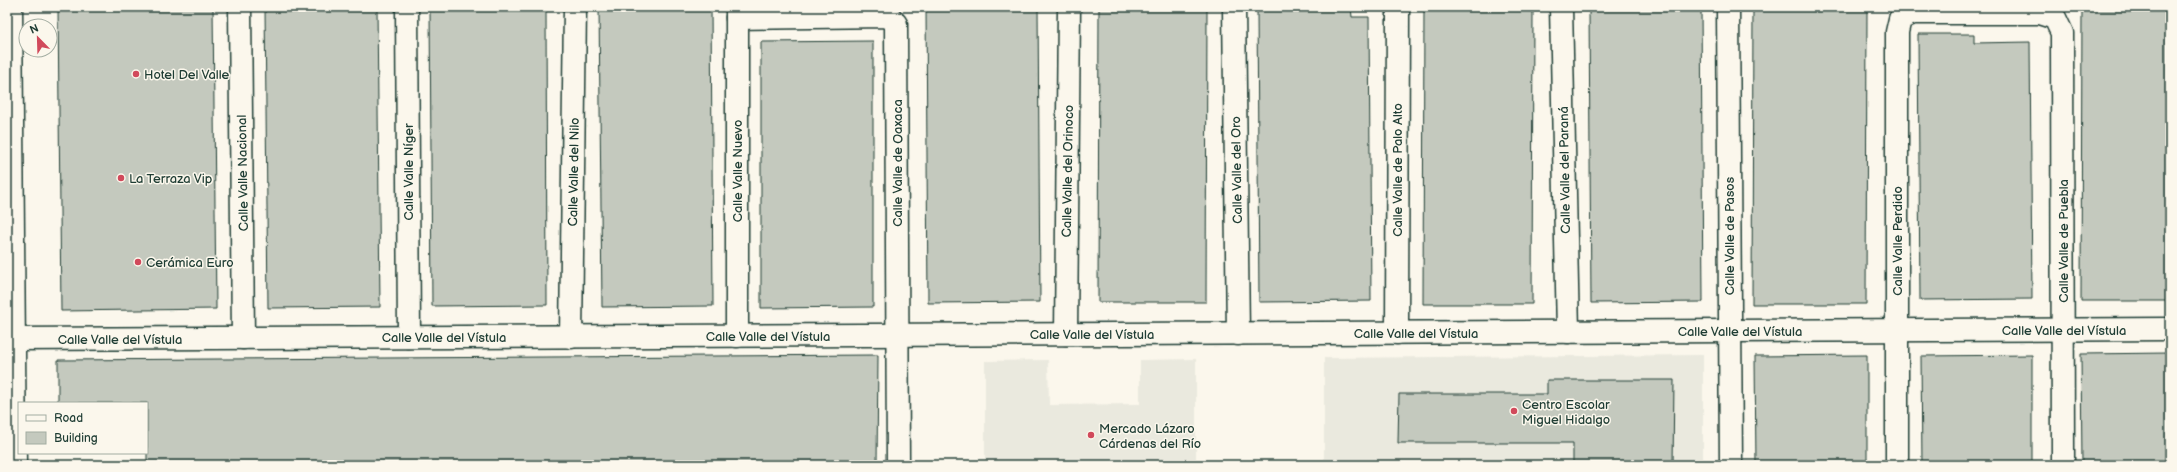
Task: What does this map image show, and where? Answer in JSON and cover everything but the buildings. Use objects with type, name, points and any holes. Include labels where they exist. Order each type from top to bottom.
[{"type":"street","points":[[11,7],[14,465]]},
{"type":"street","name":"Calle Valle Nacional","points":[[240,7],[243,338]]},
{"type":"street","name":"Calle Valle Níger","points":[[407,7],[409,337]]},
{"type":"street","name":"Calle Valle del Nilo","points":[[571,337],[575,7]]},
{"type":"street","name":"Calle Valle del Orinoco","points":[[1066,334],[1069,7]]},
{"type":"street","name":"Calle Valle del Oro","points":[[1234,7],[1238,334]]},
{"type":"street","name":"Calle Valle de Palo Alto","points":[[1397,333],[1398,7]]},
{"type":"street","name":"Calle Valle del Paraná","points":[[1561,7],[1568,332]]},
{"type":"street","name":"Calle Valle de Pasos","points":[[1728,7],[1731,465]]},
{"type":"street","name":"Calle Valle de Oaxaca","points":[[737,13],[885,16],[890,17],[896,24],[898,465]]},
{"type":"street","name":"Calle Valle Nuevo","points":[[737,13],[737,336]]},
{"type":"street","name":"Calle Valle Perdido","points":[[1898,465],[1896,330],[1897,32],[1900,19],[1913,13],[2039,13],[2055,18]]},
{"type":"street","name":"Calle Valle de Puebla","points":[[2055,18],[2062,33],[2063,465]]},
{"type":"street","name":"Calle Valle del Vístula","points":[[14,339],[2170,329]]},
{"type":"shaded area","name":"Centro Escolar Miguel Hidalgo","points":[[1703,355],[1703,465],[1324,465],[1324,358]]},
{"type":"shaded area","name":"Mercado Lázaro Cárdenas del Río","points":[[1196,359],[1196,465],[985,465],[985,361],[1048,360],[1049,405],[1140,404],[1140,360]]},
{"type":"place","name":"Hotel Del Valle","points":[[136,74]]},
{"type":"place","name":"La Terraza Vip","points":[[121,178]]},
{"type":"place","name":"Cerámica Euro","points":[[138,262]]},
{"type":"place","name":"Centro Escolar Miguel Hidalgo","points":[[1514,411]]},
{"type":"place","name":"Mercado Lázaro Cárdenas del Río","points":[[1091,435]]}]
